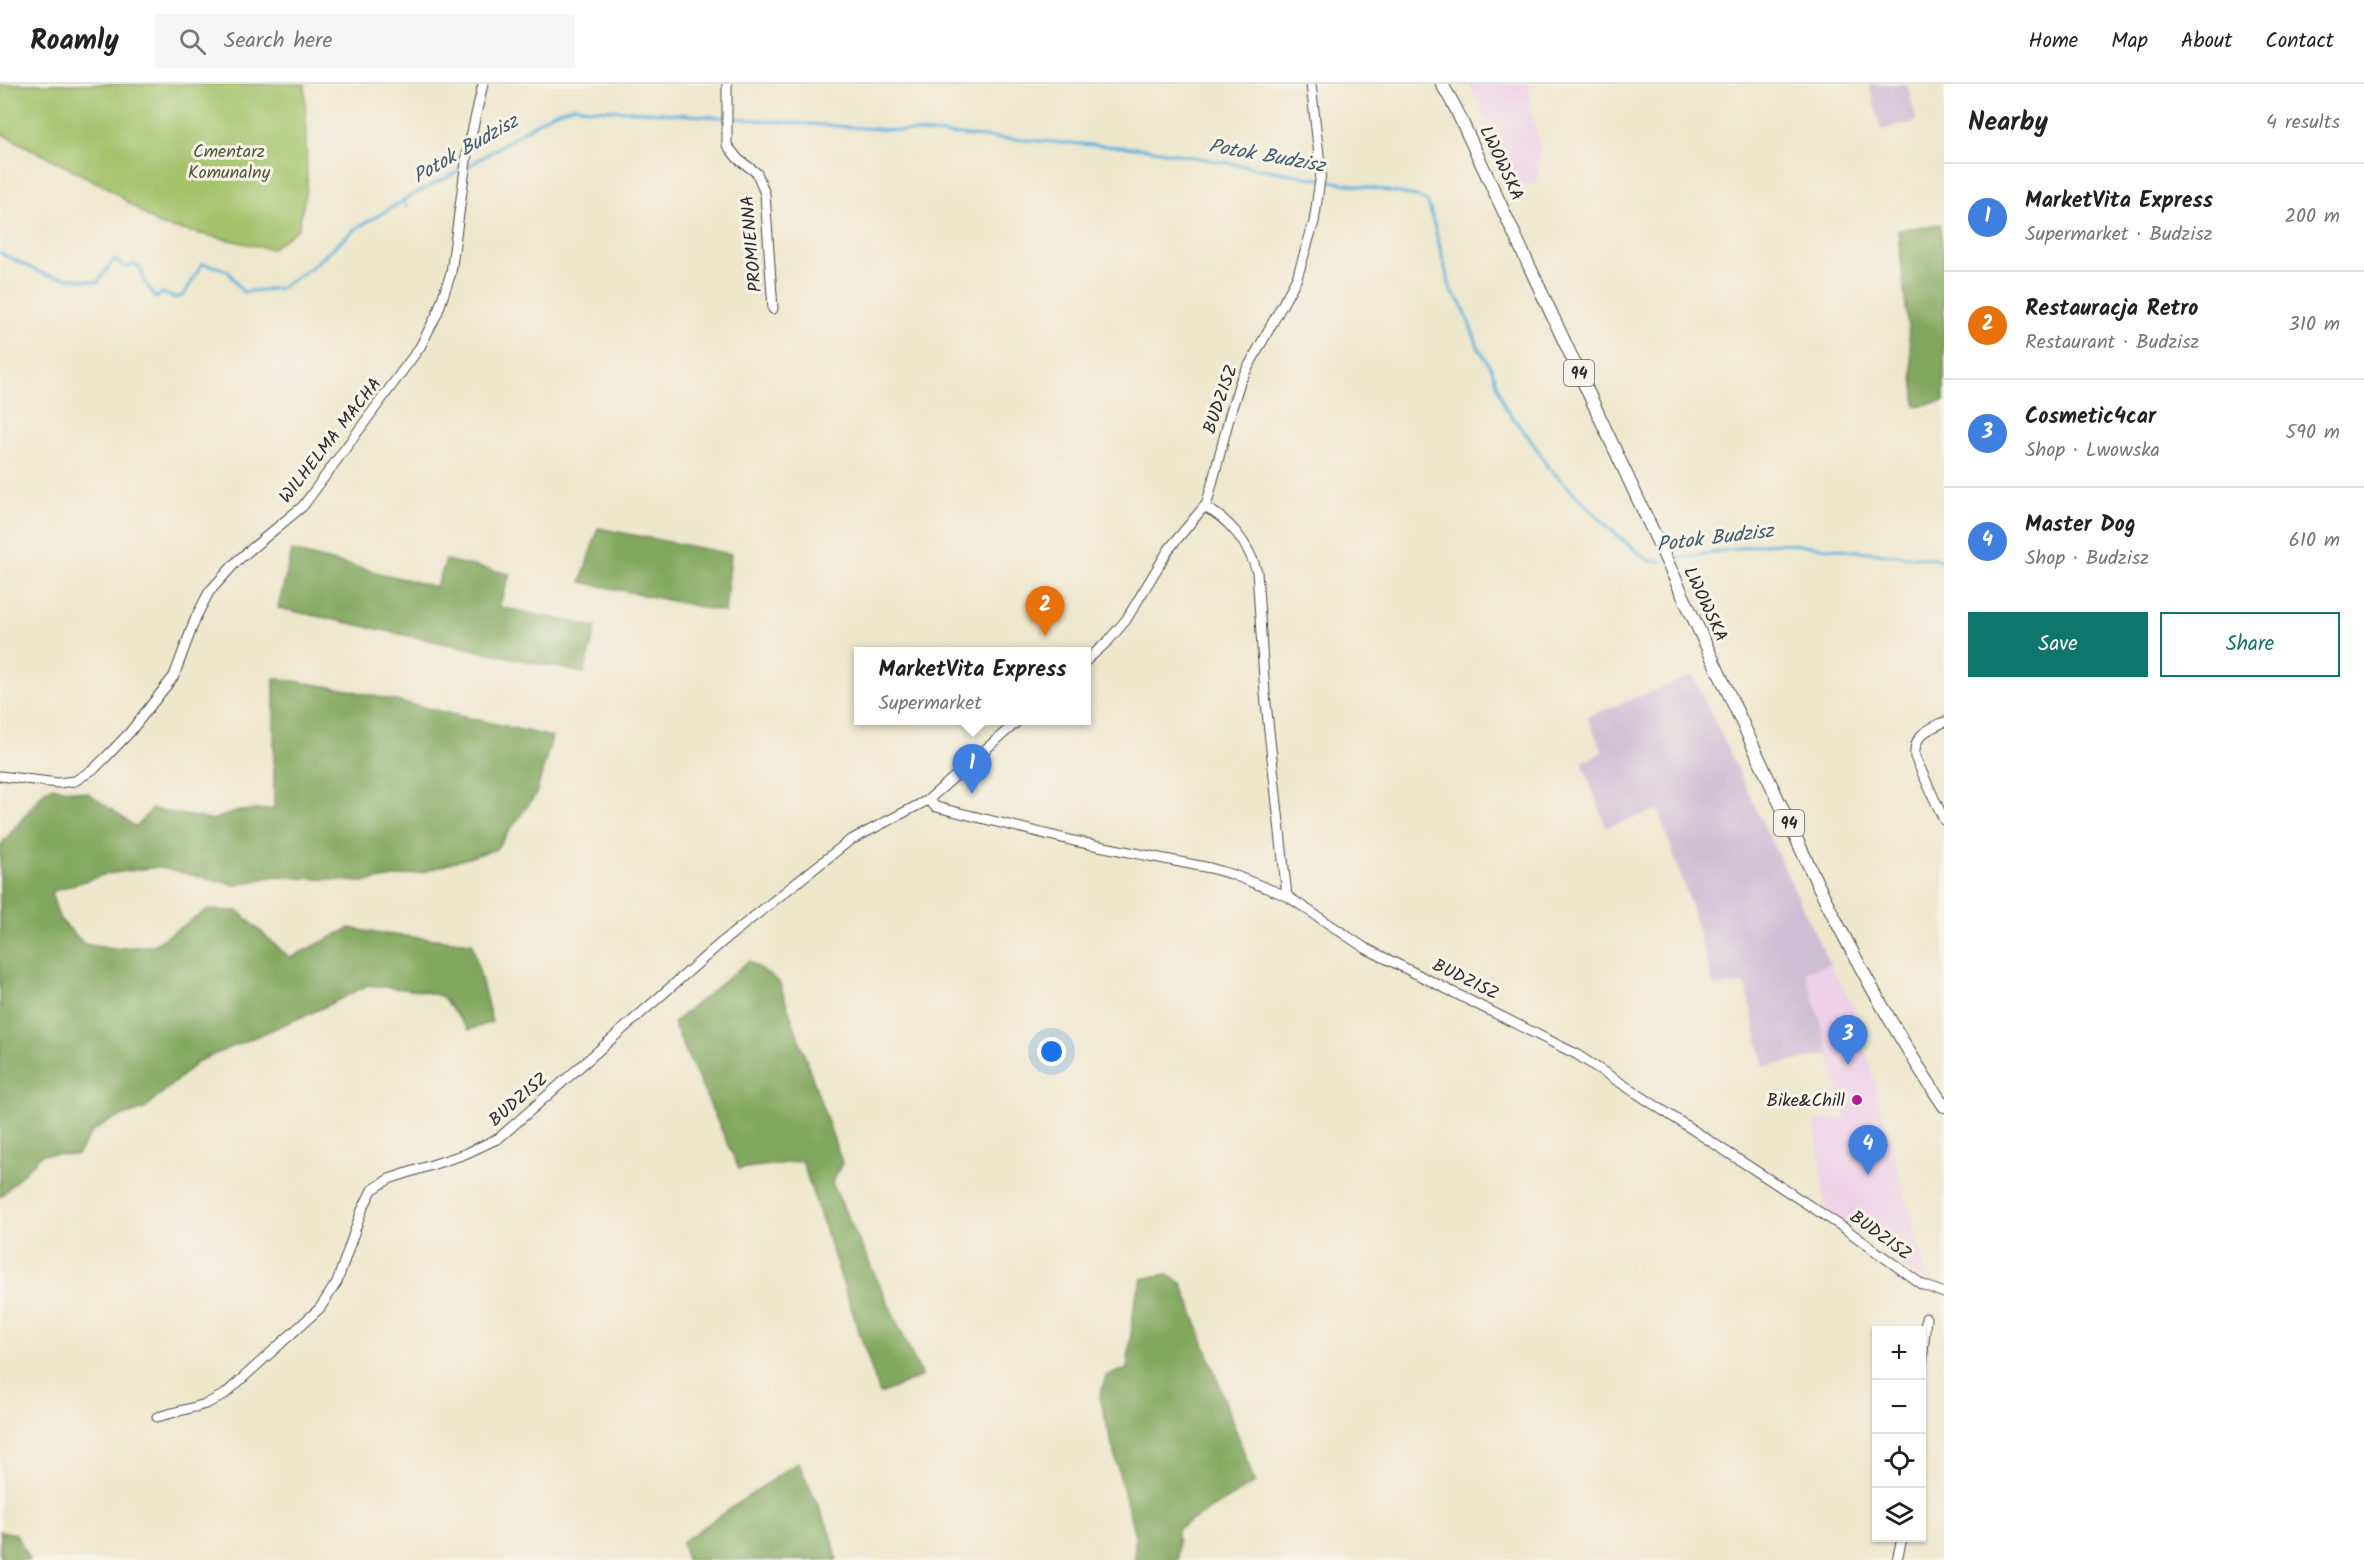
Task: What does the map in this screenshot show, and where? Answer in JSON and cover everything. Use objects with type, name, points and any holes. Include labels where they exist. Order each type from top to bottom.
[{"type":"main road","name":"LWOWSKA","points":[[1442,84],[1455,106],[1817,883],[1851,950],[1921,1072],[1944,1106]]},
{"type":"main road","name":"LWOWSKA","points":[[1448,84],[1455,106]]},
{"type":"street","name":"WILHELMA MACHA","points":[[0,776],[58,783],[75,781],[85,776],[130,732],[167,687],[179,665],[200,607],[209,592],[238,560],[303,506],[420,347],[437,314],[452,273],[466,168],[483,84]]},
{"type":"street","name":"PROMIENNA","points":[[727,84],[727,145],[738,159],[757,173],[765,194],[773,309]]},
{"type":"street","name":"BUDZISZ","points":[[1091,656],[1126,620],[1169,549],[1204,507],[1211,490],[1240,382],[1297,278],[1314,222],[1320,178],[1311,84]]},
{"type":"street","points":[[1204,507],[1219,515],[1232,529],[1251,556],[1257,572],[1265,694],[1287,896]]},
{"type":"street","points":[[1944,722],[1921,735],[1914,748],[1915,757],[1944,820]]},
{"type":"street","name":"BUDZISZ","points":[[157,1417],[206,1404],[225,1394],[320,1308],[337,1282],[362,1210],[372,1190],[389,1179],[465,1154],[499,1138],[706,954],[825,859],[865,831],[928,800],[1013,725]]},
{"type":"street","name":"BUDZISZ","points":[[928,800],[936,807],[1028,831],[1102,848],[1210,868],[1287,896],[1365,948],[1576,1054],[1844,1228],[1921,1284],[1944,1293]]},
{"type":"street","points":[[1925,1326],[1926,1318]]},
{"type":"street","points":[[1897,1560],[1901,1542]]},
{"type":"shaded area","points":[[1469,84],[1530,84],[1530,102],[1540,148],[1537,184],[1516,184]]},
{"type":"shaded area","points":[[1869,84],[1907,84],[1917,122],[1881,130]]},
{"type":"shaded area","points":[[1693,675],[1830,965],[1805,971],[1830,1054],[1764,1067],[1745,984],[1714,987],[1690,903],[1658,810],[1606,827],[1582,762],[1603,752],[1587,717]]},
{"type":"shaded area","points":[[1830,965],[1854,1007],[1929,1282],[1901,1266],[1863,1234],[1826,1212],[1815,1121],[1846,1118],[1805,970]]},
{"type":"green space","name":"Cmentarz Komunalny","points":[[0,84],[305,84],[307,187],[298,229],[271,249],[159,225],[108,188],[0,133]]},
{"type":"green space","points":[[1940,224],[1944,261],[1944,401],[1916,406],[1898,230]]},
{"type":"green space","points":[[598,528],[731,554],[725,612],[581,582]]},
{"type":"green space","points":[[292,551],[436,587],[446,560],[510,574],[499,607],[596,627],[584,673],[278,608]]},
{"type":"green space","points":[[274,678],[344,689],[552,737],[536,794],[496,849],[420,873],[363,882],[275,876],[236,885],[157,867],[106,874],[51,892],[59,918],[84,944],[113,949],[154,945],[207,910],[238,911],[290,958],[350,928],[375,933],[472,943],[492,1022],[469,1030],[441,996],[421,991],[368,985],[320,1009],[199,1061],[144,1109],[111,1120],[92,1132],[77,1155],[42,1154],[0,1197],[0,846],[44,792],[51,787],[88,793],[136,827],[152,809],[211,820],[239,811],[274,809]]},
{"type":"green space","points":[[749,961],[779,982],[842,1163],[832,1183],[922,1376],[880,1394],[802,1161],[739,1169],[673,1023]]},
{"type":"green space","points":[[1166,1274],[1182,1283],[1255,1483],[1177,1529],[1178,1560],[1135,1560],[1135,1536],[1100,1397],[1106,1376],[1127,1369],[1135,1299],[1142,1279]]},
{"type":"green space","points":[[798,1462],[831,1534],[837,1560],[686,1560],[682,1542]]},
{"type":"green space","points":[[0,1531],[16,1534],[29,1560],[0,1560]]},
{"type":"waterway","name":"Potok Budzisz","points":[[469,166],[551,114],[575,106],[588,109],[1148,149],[1416,196],[1427,202],[1430,209],[1451,291],[1462,304],[1479,349],[1492,369],[1505,408],[1534,444],[1547,466],[1611,530],[1649,561],[1663,561]]},
{"type":"waterway","name":"Potok Budzisz","points":[[406,206],[403,200],[463,169]]},
{"type":"waterway","points":[[0,253],[46,275],[98,282],[114,259],[126,268],[134,264],[141,269],[144,281],[156,298],[162,293],[176,298],[184,295],[202,264],[218,267],[228,272],[243,292],[280,288],[309,269],[355,229],[403,201]]},
{"type":"waterway","name":"Potok Budzisz","points":[[1669,560],[1781,543],[1944,560]]},
{"type":"place","name":"Restauracja Retro","points":[[1045,636]]},
{"type":"place","name":"MarketVita Express","points":[[972,794]]},
{"type":"place","name":"Cosmetic4car","points":[[1848,1065]]},
{"type":"place","name":"Bike&Chill","points":[[1857,1100]]},
{"type":"place","name":"Master Dog","points":[[1868,1175]]}]
